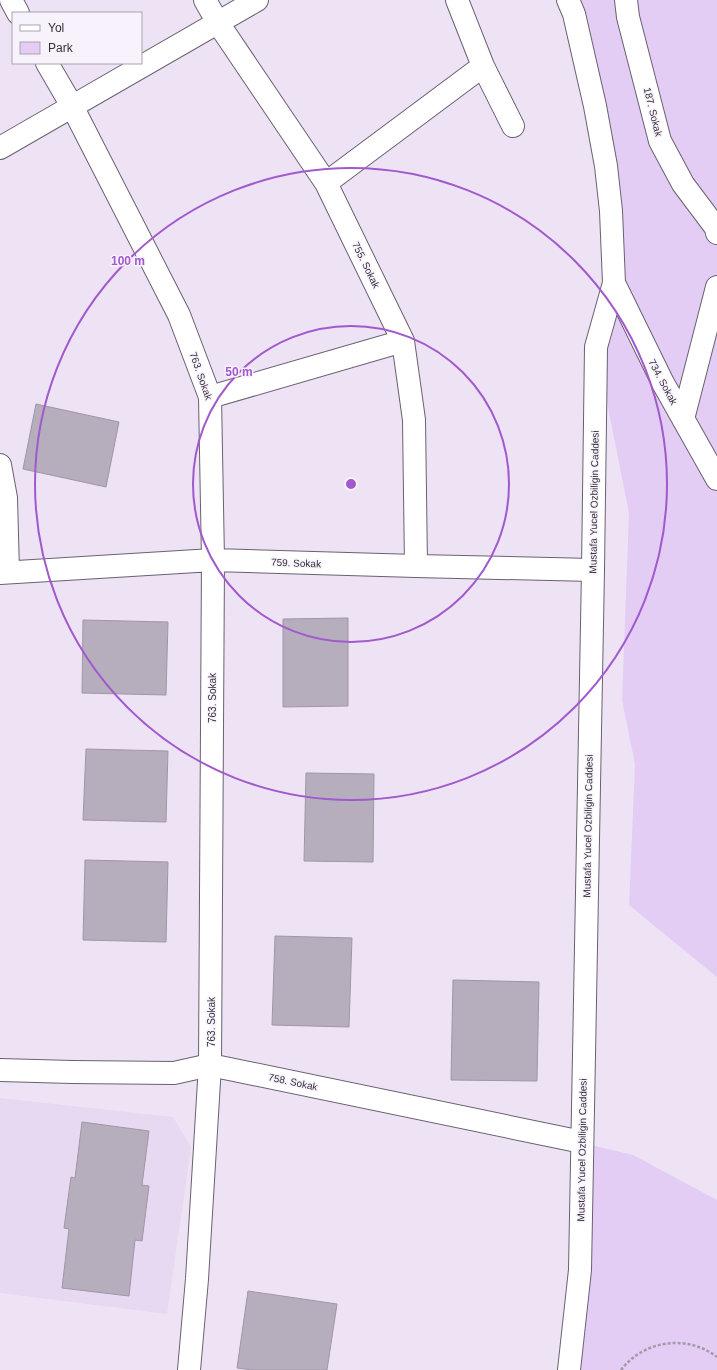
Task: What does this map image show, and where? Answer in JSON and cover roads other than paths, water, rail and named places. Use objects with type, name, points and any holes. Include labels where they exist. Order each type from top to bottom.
[{"type":"street","points":[[11,0],[17,12]]},
{"type":"street","name":"755. Sokak","points":[[205,0],[218,23],[326,183],[403,341],[414,420],[416,566]]},
{"type":"street","points":[[0,148],[257,0]]},
{"type":"street","points":[[457,0],[483,66],[513,126]]},
{"type":"street","points":[[568,0],[574,14],[596,106],[606,166],[611,211],[614,283]]},
{"type":"street","name":"187. Sokak","points":[[626,0],[628,16],[660,141],[683,184],[716,228],[717,233]]},
{"type":"street","name":"763. Sokak","points":[[48,64],[72,106],[179,315],[210,397],[213,560],[210,1065],[197,1279],[189,1370]]},
{"type":"street","points":[[326,183],[483,66]]},
{"type":"street","name":"734. Sokak","points":[[614,283],[663,383],[717,480]]},
{"type":"street","name":"Mustafa Yucel Ozbiligin Caddesi","points":[[568,1370],[580,1270],[596,347],[614,283]]},
{"type":"street","points":[[683,419],[717,286]]},
{"type":"street","points":[[210,397],[403,341]]},
{"type":"street","points":[[0,465],[6,498],[4,573]]},
{"type":"street","name":"759. Sokak","points":[[4,573],[213,560],[593,570]]},
{"type":"street","name":"758. Sokak","points":[[0,1070],[174,1073],[210,1065],[582,1142]]}]
